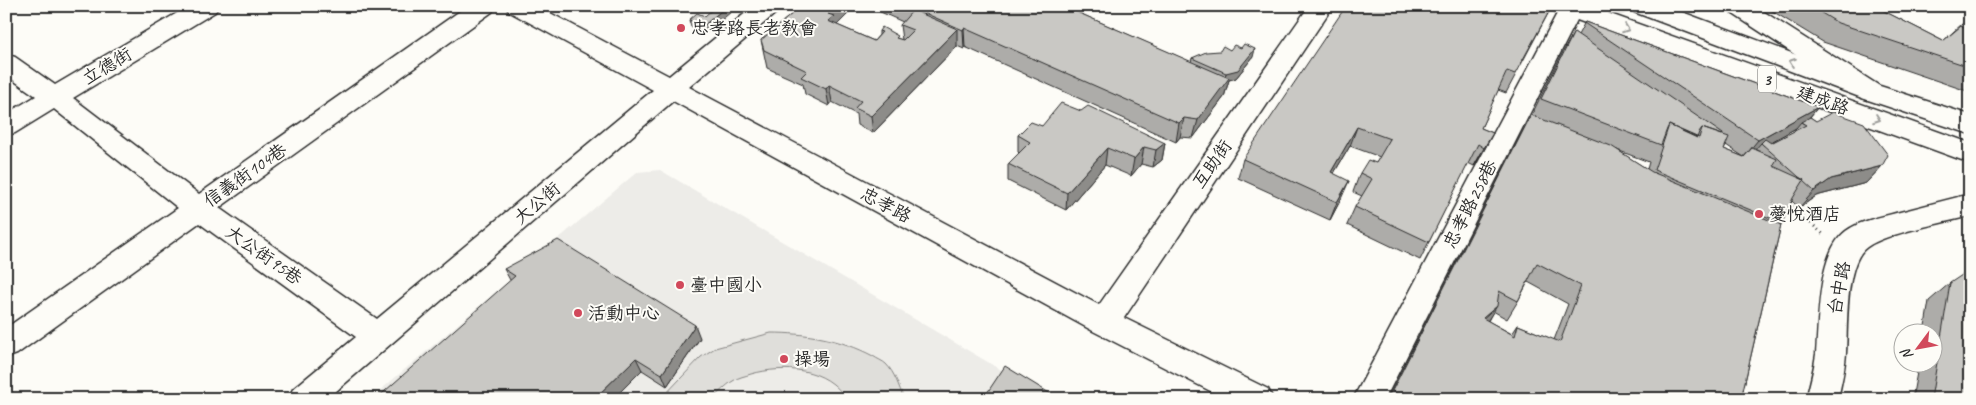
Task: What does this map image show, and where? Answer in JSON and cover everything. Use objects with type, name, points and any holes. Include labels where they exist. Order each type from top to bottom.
[{"type":"street","name":"立德街","points":[[6,126],[207,6]]},
{"type":"street","name":"信義街104巷","points":[[6,345],[484,6]]},
{"type":"street","name":"忠孝路","points":[[518,6],[1104,322],[1257,399]]},
{"type":"street","name":"大公街","points":[[304,399],[770,6]]},
{"type":"street","name":"互助街","points":[[1104,322],[1321,6]]},
{"type":"street","points":[[1567,8],[1616,6]]},
{"type":"street","name":"建成路","points":[[1642,6],[1871,92],[1970,125]]},
{"type":"street","points":[[1738,6],[1871,92]]},
{"type":"street","name":"建成路","points":[[1567,8],[1970,153]]},
{"type":"street","name":"忠孝路258巷","points":[[1369,399],[1567,8]]},
{"type":"street","name":"大公街95巷","points":[[6,63],[55,97],[198,208],[379,337]]},
{"type":"street","name":"台中路","points":[[1822,399],[1829,368],[1838,277],[1845,254],[1852,243],[1864,235],[1970,205]]},
{"type":"path","points":[[1783,198],[1845,254]]},
{"type":"shaded area","name":"臺中國小","points":[[660,170],[1051,399],[370,399],[637,172]]},
{"type":"shaded area","points":[[771,333],[823,338],[861,350],[885,363],[892,372],[904,399],[846,399],[838,388],[828,380],[804,371],[777,370],[751,374],[735,380],[712,399],[661,399],[701,357],[715,348]]},
{"type":"building","points":[[716,6],[727,6],[703,26],[689,20],[697,13],[705,16]]},
{"type":"building","points":[[797,6],[836,6],[828,14],[834,16],[828,21],[874,41],[882,32],[879,31],[882,27],[898,36],[896,38],[903,40],[913,30],[900,25],[913,10],[957,29],[871,116],[855,108],[861,101],[829,85],[826,89],[801,77],[807,71],[764,50],[761,40],[793,13],[793,9]]},
{"type":"building","points":[[909,6],[1063,6],[1229,78],[1198,120],[1184,118],[1179,123],[964,28],[963,30]]},
{"type":"building","points":[[1346,6],[1547,6],[1551,8],[1515,74],[1507,71],[1481,128],[1493,133],[1484,148],[1478,144],[1429,242],[1355,207],[1372,179],[1360,173],[1368,160],[1376,163],[1390,139],[1357,127],[1331,172],[1349,181],[1337,202],[1243,159]]},
{"type":"building","points":[[1810,6],[1874,6],[1943,41],[1961,26],[1970,33],[1970,67],[1838,23]]},
{"type":"building","points":[[1585,22],[1818,107],[1758,140]]},
{"type":"building","points":[[1970,22],[1970,30],[1962,24]]},
{"type":"building","points":[[1574,32],[1723,134],[1702,128],[1697,138],[1669,125],[1661,145],[1541,99]]},
{"type":"building","points":[[1244,44],[1255,49],[1238,70],[1226,73],[1192,58],[1206,52],[1220,51],[1223,46],[1230,50],[1234,45],[1241,48]]},
{"type":"building","points":[[1061,103],[1081,111],[1088,106],[1165,143],[1156,150],[1144,147],[1134,159],[1107,148],[1067,193],[1008,164],[1030,142],[1018,135],[1031,122],[1042,126]]},
{"type":"building","points":[[1833,112],[1864,123],[1888,155],[1882,166],[1831,179],[1814,191],[1761,143],[1765,139],[1771,143],[1806,125],[1801,122],[1810,117],[1816,121]]},
{"type":"building","points":[[1531,115],[1611,146],[1652,172],[1781,225],[1741,399],[1407,399],[1392,391]],"holes":[[[1537,263],[1581,286],[1560,342],[1518,325],[1515,336],[1483,318],[1497,306],[1499,291],[1518,301]]]},
{"type":"building","points":[[1669,125],[1699,138],[1702,128],[1729,137],[1724,149],[1744,157],[1752,148],[1777,159],[1773,166],[1804,180],[1793,198],[1782,223],[1654,170]]},
{"type":"building","name":"活動中心","points":[[558,240],[695,325],[662,374],[636,358],[594,399],[376,399],[515,276],[504,269]]},
{"type":"building","points":[[1962,275],[1970,280],[1970,399],[1931,399],[1935,372],[1944,372],[1944,322],[1950,283]]},
{"type":"building","points":[[1005,366],[1059,399],[983,399]]},
{"type":"place","name":"忠孝路長老教會","points":[[681,28]]},
{"type":"place","name":"薆悅酒店","points":[[1759,214]]},
{"type":"place","name":"臺中國小","points":[[680,285]]},
{"type":"place","name":"活動中心","points":[[578,313]]},
{"type":"place","name":"操場","points":[[784,359]]}]
